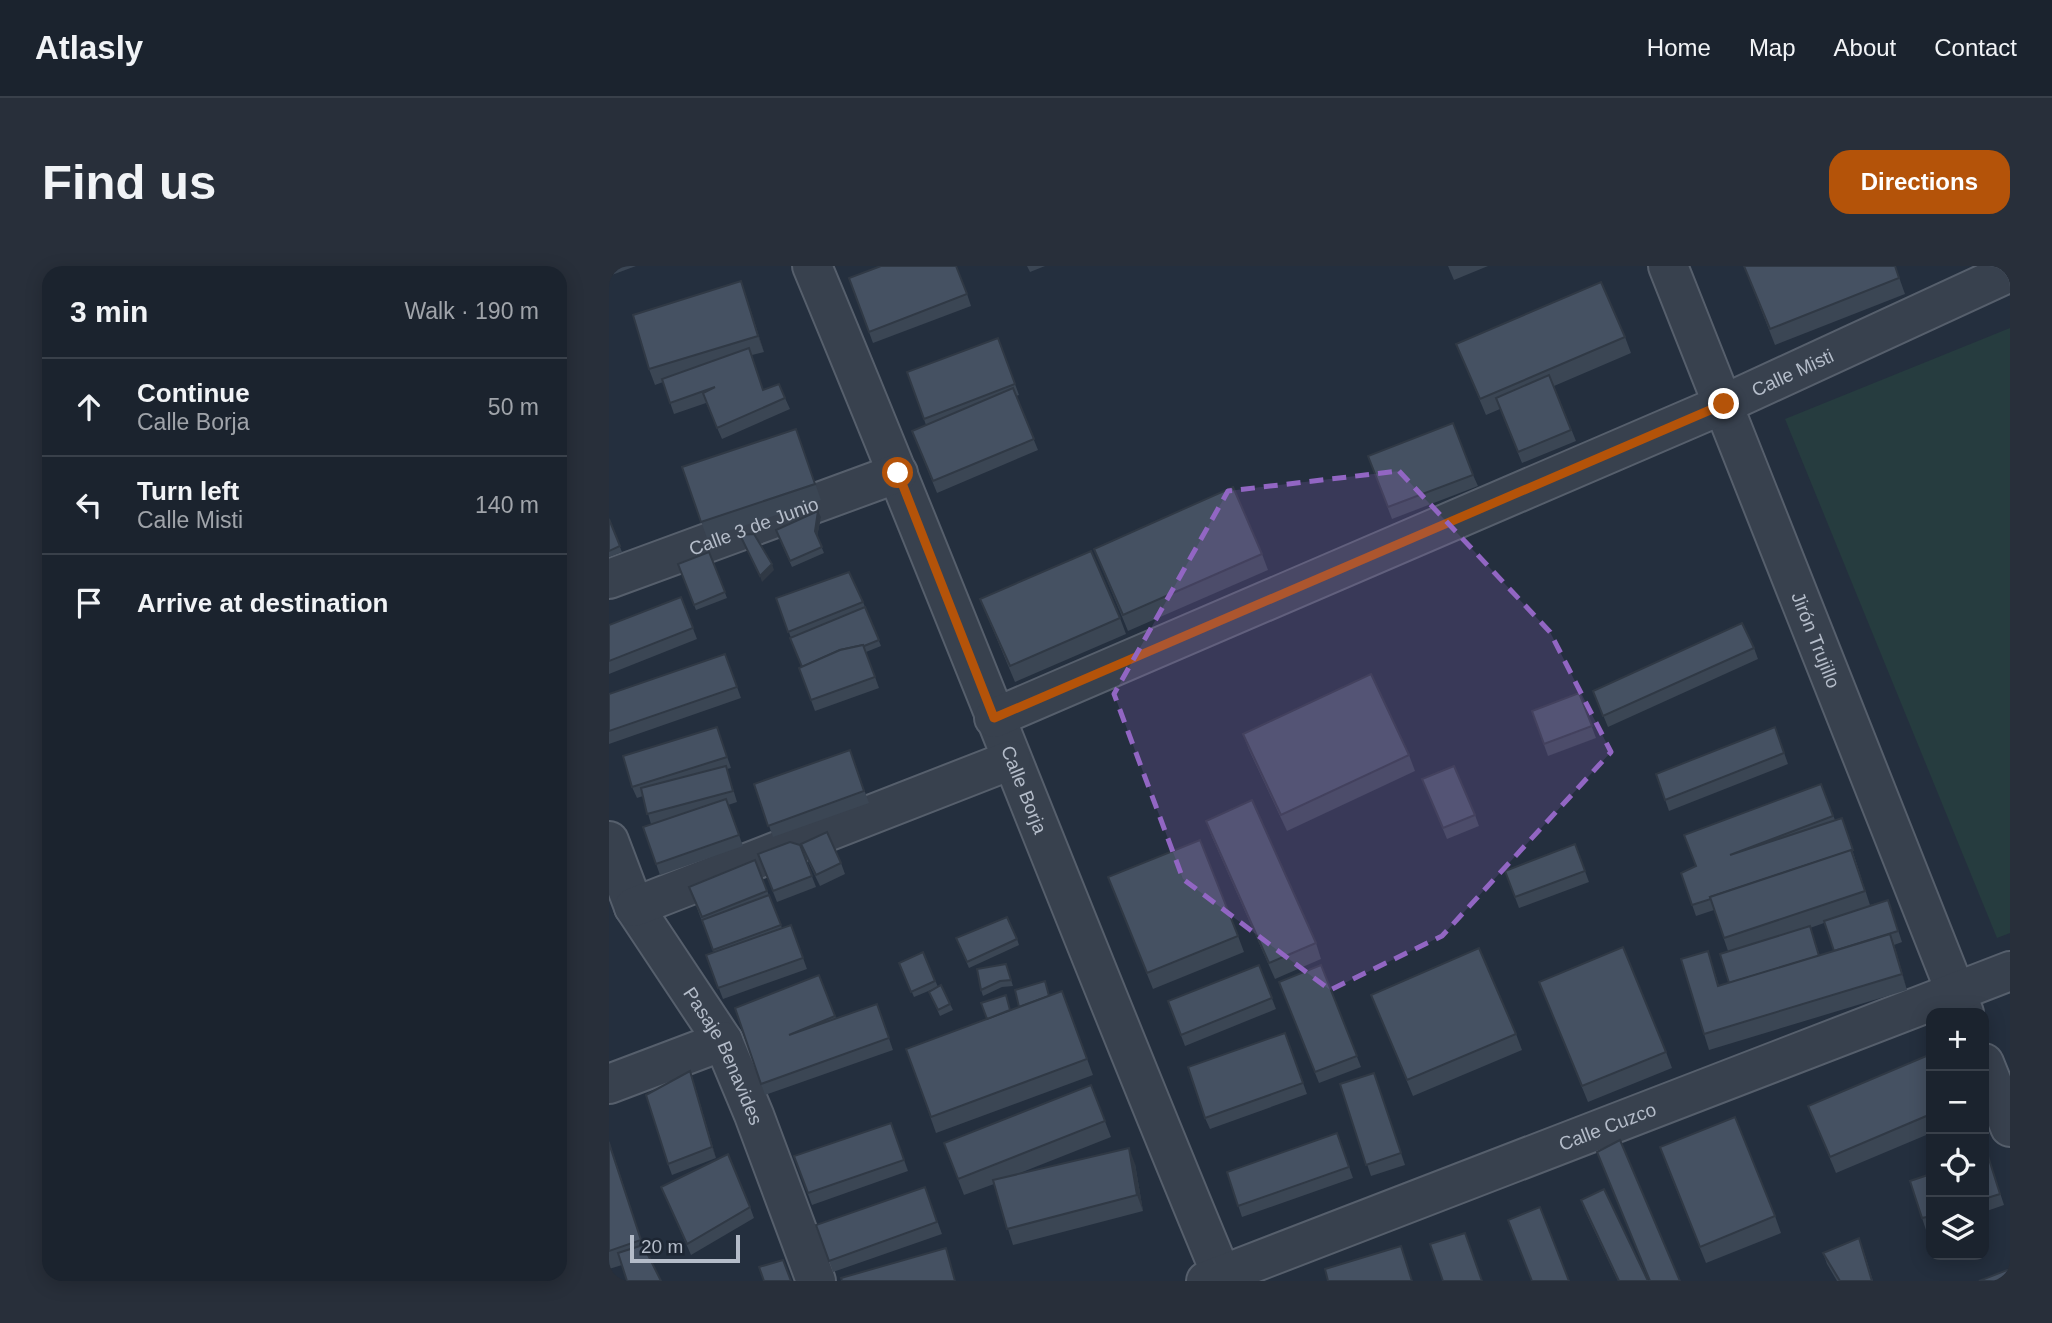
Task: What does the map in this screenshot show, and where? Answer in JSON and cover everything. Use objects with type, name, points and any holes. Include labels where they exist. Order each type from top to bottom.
[{"type":"street","name":"Calle Borja","points":[[812,266],[898,473],[1217,1279]]},
{"type":"street","name":"Jirón Trujillo","points":[[1668,266],[1959,1003]]},
{"type":"street","name":"Calle Misti","points":[[994,718],[1724,404],[2010,272]]},
{"type":"street","name":"Calle 3 de Junio","points":[[609,579],[898,473]]},
{"type":"street","points":[[634,907],[1011,760]]},
{"type":"street","name":"Pasaje Benavides","points":[[609,841],[634,907],[723,1041],[754,1115],[815,1281]]},
{"type":"street","name":"Calle Cuzco","points":[[1217,1279],[1959,1003],[2010,971]]},
{"type":"street","points":[[609,1084],[723,1041]]},
{"type":"street","points":[[1987,1071],[2010,1127]]},
{"type":"highlighted area","points":[[1399,471],[1550,632],[1611,752],[1442,936],[1330,990],[1183,879],[1114,694],[1228,491]]},
{"type":"green space","points":[[2010,328],[2010,933],[1997,938],[1785,419]]},
{"type":"building","points":[[881,266],[956,266],[967,294],[869,332],[849,278]]},
{"type":"building","points":[[1744,266],[1895,266],[1899,278],[1770,329]]},
{"type":"building","points":[[741,281],[758,336],[649,369],[633,315]]},
{"type":"building","points":[[1601,282],[1625,337],[1480,399],[1456,344]]},
{"type":"building","points":[[998,338],[1015,384],[924,419],[907,372]]},
{"type":"building","points":[[749,348],[763,390],[779,384],[785,398],[717,428],[703,393],[715,387],[670,403],[662,379]]},
{"type":"building","points":[[1549,375],[1571,430],[1518,452],[1496,398]]},
{"type":"building","points":[[1013,388],[1034,439],[933,481],[912,431]]},
{"type":"building","points":[[1453,423],[1473,475],[1388,507],[1368,456]]},
{"type":"building","points":[[796,429],[815,484],[701,522],[682,467]]},
{"type":"building","points":[[1233,487],[1262,554],[1123,615],[1094,549]]},
{"type":"building","points":[[818,511],[815,531],[822,547],[790,561],[776,530]]},
{"type":"building","points":[[609,519],[620,546],[609,551]]},
{"type":"building","points":[[754,534],[772,564],[760,576],[740,535]]},
{"type":"building","points":[[1091,551],[1120,618],[1010,666],[980,599]]},
{"type":"building","points":[[709,552],[725,592],[694,605],[678,564]]},
{"type":"building","points":[[849,572],[863,602],[788,632],[776,598]]},
{"type":"building","points":[[681,597],[693,628],[609,661],[609,625]]},
{"type":"building","points":[[865,607],[879,640],[840,650],[802,667],[790,638]]},
{"type":"building","points":[[1742,623],[1754,648],[1603,716],[1593,691]]},
{"type":"building","points":[[863,645],[875,677],[811,700],[799,668],[840,650]]},
{"type":"building","points":[[725,654],[737,687],[609,731],[609,694]]},
{"type":"building","points":[[1371,674],[1409,755],[1281,815],[1243,734]]},
{"type":"building","points":[[1579,693],[1592,726],[1544,744],[1532,711]]},
{"type":"building","points":[[717,727],[727,757],[632,787],[623,756]]},
{"type":"building","points":[[1775,727],[1784,753],[1665,800],[1656,774]]},
{"type":"building","points":[[850,750],[864,791],[768,826],[754,784]]},
{"type":"building","points":[[726,766],[733,791],[647,814],[641,788]]},
{"type":"building","points":[[1454,766],[1475,815],[1443,828],[1422,779]]},
{"type":"building","points":[[1821,784],[1833,816],[1730,855],[1842,818],[1853,850],[1692,905],[1681,873],[1696,866],[1684,835]]},
{"type":"building","points":[[726,799],[739,835],[656,864],[643,827]]},
{"type":"building","points":[[1252,800],[1316,943],[1269,963],[1206,821]]},
{"type":"building","points":[[827,832],[841,863],[816,875],[801,844]]},
{"type":"building","points":[[1200,840],[1238,936],[1147,973],[1108,877]]},
{"type":"building","points":[[790,842],[800,845],[812,876],[773,891],[758,854]]},
{"type":"building","points":[[1575,844],[1585,871],[1515,897],[1505,871]]},
{"type":"building","points":[[1851,850],[1865,891],[1724,938],[1710,897]]},
{"type":"building","points":[[755,860],[767,891],[702,917],[689,887]]},
{"type":"building","points":[[769,895],[781,925],[713,950],[702,920]]},
{"type":"building","points":[[1888,900],[1898,931],[1834,951],[1824,921]]},
{"type":"building","points":[[1007,917],[1017,939],[967,962],[956,938]]},
{"type":"building","points":[[791,925],[803,958],[718,988],[706,955]]},
{"type":"building","points":[[1810,926],[1819,956],[1729,983],[1720,954]]},
{"type":"building","points":[[1890,934],[1902,974],[1704,1034],[1681,959],[1708,951],[1718,986]]},
{"type":"building","points":[[1623,947],[1666,1052],[1582,1086],[1539,982]]},
{"type":"building","points":[[1479,948],[1516,1034],[1407,1080],[1371,995]]},
{"type":"building","points":[[923,952],[935,981],[911,992],[899,963]]},
{"type":"building","points":[[1006,964],[1011,980],[1000,981],[981,990],[977,969]]},
{"type":"building","points":[[1259,965],[1272,998],[1181,1035],[1168,1001]]},
{"type":"building","points":[[1321,965],[1357,1056],[1315,1072],[1279,982]]},
{"type":"building","points":[[819,975],[835,1016],[789,1035],[877,1004],[889,1038],[761,1084],[735,1008]]},
{"type":"building","points":[[1045,981],[1049,996],[1019,1007],[1015,990]]},
{"type":"building","points":[[941,985],[950,1004],[938,1010],[929,992]]},
{"type":"building","points":[[1062,991],[1087,1059],[931,1117],[906,1049]]},
{"type":"building","points":[[1006,995],[1010,1010],[987,1019],[981,1003]]},
{"type":"building","points":[[1285,1033],[1303,1083],[1205,1118],[1188,1067]]},
{"type":"building","points":[[1926,1056],[1926,1116],[1830,1157],[1808,1106]]},
{"type":"building","points":[[690,1071],[712,1147],[668,1164],[646,1095]]},
{"type":"building","points":[[1374,1073],[1401,1153],[1366,1165],[1340,1084]]},
{"type":"building","points":[[1091,1085],[1105,1121],[958,1179],[944,1143]]},
{"type":"building","points":[[1735,1117],[1775,1216],[1700,1247],[1660,1147]]},
{"type":"building","points":[[891,1123],[904,1160],[808,1193],[794,1156]]},
{"type":"building","points":[[1337,1133],[1349,1167],[1238,1206],[1227,1172]]},
{"type":"building","points":[[1620,1140],[1680,1281],[1650,1281],[1597,1152]]},
{"type":"building","points":[[609,1143],[641,1240],[609,1251]]},
{"type":"building","points":[[1129,1148],[1137,1195],[1007,1229],[993,1180]]},
{"type":"building","points":[[728,1154],[750,1207],[687,1244],[661,1187]]},
{"type":"building","points":[[1989,1159],[2000,1194],[1989,1197]]},
{"type":"building","points":[[1926,1176],[1926,1217],[1922,1218],[1910,1181]]},
{"type":"building","points":[[925,1187],[937,1222],[829,1261],[816,1225]]},
{"type":"building","points":[[1604,1189],[1648,1281],[1619,1281],[1581,1200]]},
{"type":"building","points":[[1540,1207],[1569,1281],[1532,1281],[1508,1220]]},
{"type":"building","points":[[1465,1233],[1482,1281],[1443,1281],[1430,1244]]},
{"type":"building","points":[[1859,1238],[1872,1281],[1840,1281],[1823,1253]]},
{"type":"building","points":[[643,1245],[661,1281],[627,1281],[618,1253]]},
{"type":"building","points":[[1401,1246],[1412,1281],[1328,1281],[1325,1269]]},
{"type":"building","points":[[946,1248],[955,1281],[842,1281],[841,1278]]},
{"type":"building","points":[[783,1260],[791,1281],[764,1281],[759,1267]]},
{"type":"building","points":[[2010,1269],[2010,1281],[1979,1281]]},
{"type":"route","points":[[898,473],[994,718],[1724,404]]}]
